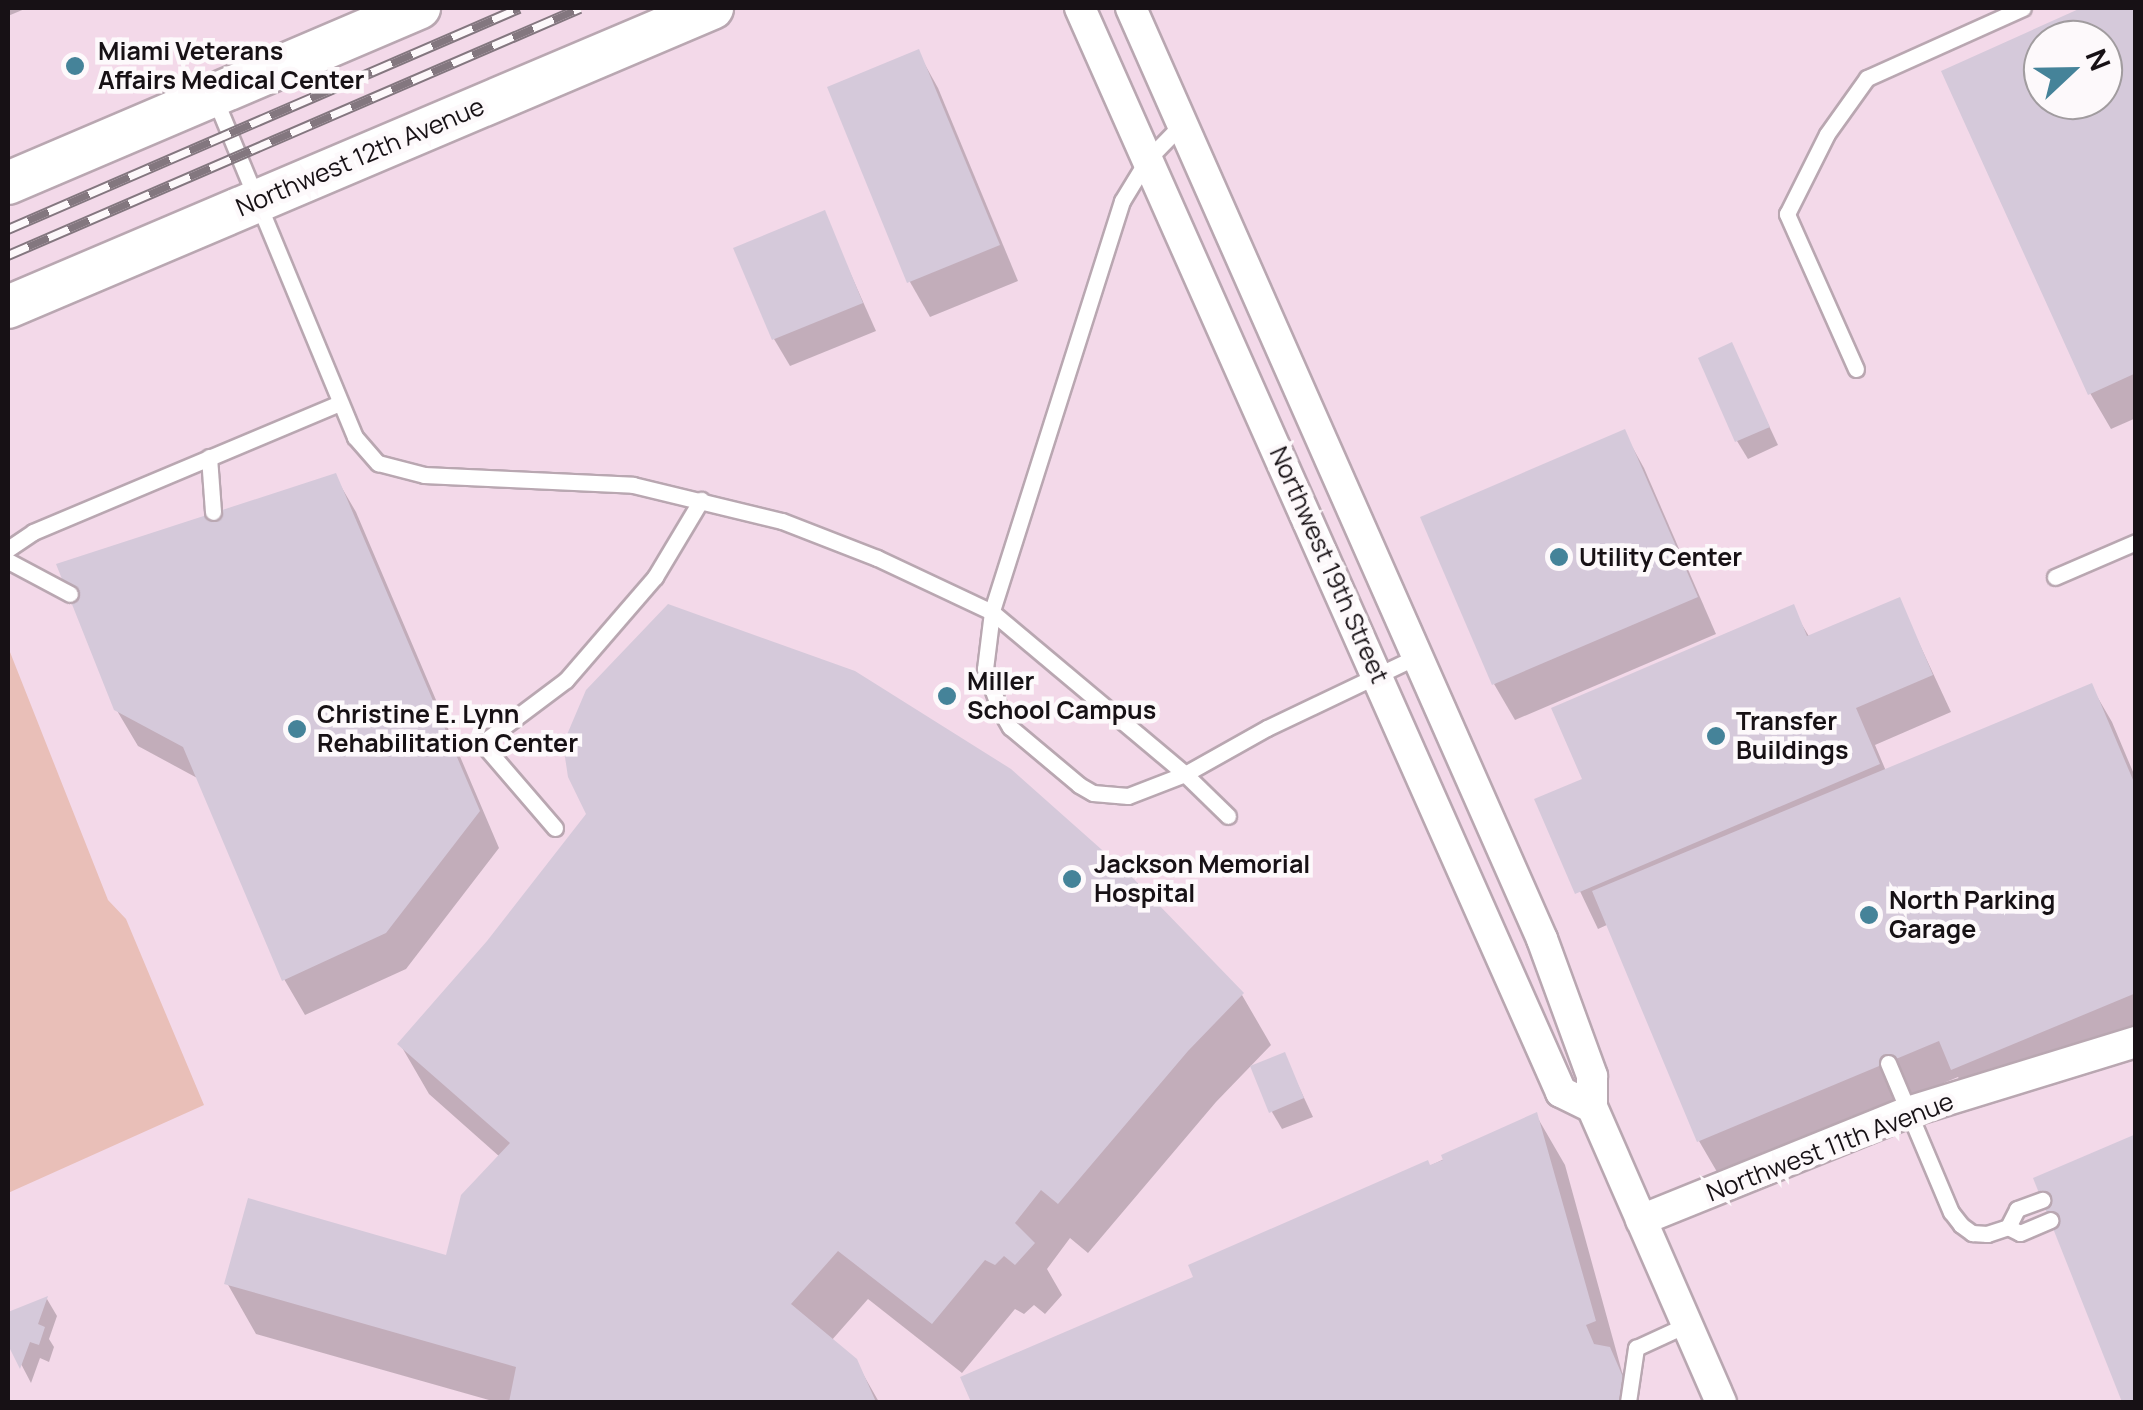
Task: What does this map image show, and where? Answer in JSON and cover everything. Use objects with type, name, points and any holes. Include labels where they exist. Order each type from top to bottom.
[{"type":"main road","points":[[8,183],[419,8]]},
{"type":"main road","name":"Northwest 12th Avenue","points":[[8,307],[712,8]]},
{"type":"street","name":"Northwest 19th Street","points":[[1080,8],[1561,1092],[1592,1107]]},
{"type":"street","name":"Northwest 19th Street","points":[[1131,8],[1553,967],[1592,1076],[1592,1107],[1721,1402]]},
{"type":"street","name":"Northwest 11th Avenue","points":[[1642,1220],[1908,1112],[2136,1042]]},
{"type":"lane","points":[[1856,369],[1787,214],[1828,134],[1867,78],[2024,8]]},
{"type":"lane","points":[[213,95],[340,403],[366,453],[399,470],[503,480],[592,480],[701,500],[832,539],[992,612],[1185,774],[1228,816]]},
{"type":"lane","points":[[1183,123],[1147,160],[1122,200],[992,612],[986,669],[1000,710],[1024,739],[1093,793],[1128,796],[1185,774],[1267,728],[1416,657]]},
{"type":"lane","points":[[8,548],[33,532],[340,403]]},
{"type":"lane","points":[[209,457],[213,512]]},
{"type":"lane","points":[[555,828],[482,743],[566,680],[587,657],[677,547],[701,500]]},
{"type":"lane","points":[[2055,577],[2136,542]]},
{"type":"lane","points":[[8,560],[70,594]]},
{"type":"lane","points":[[1888,1062],[1950,1212],[1961,1226],[1988,1234],[2008,1227],[2017,1209],[2042,1200]]},
{"type":"lane","points":[[2008,1227],[2020,1233],[2050,1220]]},
{"type":"lane","points":[[1628,1402],[1636,1348],[1686,1325]]},
{"type":"shaded area","name":"Jackson Memorial Hospital","points":[[8,8],[2135,8],[2135,1402],[8,1402]]},
{"type":"shaded area","points":[[8,647],[108,900],[126,919],[204,1105],[8,1193]]},
{"type":"building","points":[[2081,8],[2136,8],[2136,373],[2088,395],[1941,71],[2023,34],[2023,120],[2123,120],[2123,20],[2054,20]]},
{"type":"building","points":[[919,49],[1000,245],[907,283],[827,87]]},
{"type":"building","points":[[825,210],[863,303],[772,340],[733,248]]},
{"type":"building","points":[[1732,342],[1770,427],[1735,442],[1698,358]]},
{"type":"building","name":"Utility Center","points":[[1625,429],[1698,597],[1492,685],[1420,517]]},
{"type":"building","name":"Christine E. Lynn Rehabilitation Center","points":[[336,473],[480,811],[386,933],[282,981],[183,747],[114,710],[56,564]]},
{"type":"building","name":"Transfer Buildings","points":[[1900,597],[1933,675],[1856,708],[1880,764],[1575,894],[1534,799],[1582,779],[1551,708],[1794,604],[1807,636]]},
{"type":"building","points":[[668,604],[855,671],[1011,769],[1128,873],[1244,993],[1188,1051],[1058,1204],[1041,1190],[1015,1223],[1035,1243],[1015,1265],[1004,1256],[995,1265],[985,1260],[932,1324],[838,1251],[791,1304],[857,1359],[876,1402],[509,1402],[516,1367],[224,1284],[248,1198],[446,1255],[461,1195],[510,1143],[397,1044],[487,941],[586,814],[568,777],[563,744],[586,690]]},
{"type":"building","name":"North Parking Garage","points":[[2092,683],[2136,787],[2136,993],[1951,1070],[1939,1041],[1697,1142],[1592,891]]},
{"type":"building","points":[[1285,1052],[1304,1098],[1269,1113],[1250,1066]]},
{"type":"building","points":[[1537,1112],[1596,1321],[1586,1325],[1594,1344],[1610,1347],[1626,1384],[1627,1402],[971,1402],[960,1377],[1193,1277],[1188,1265],[1428,1160],[1430,1165],[1443,1160],[1441,1155]]},
{"type":"building","points":[[2136,1134],[2136,1402],[2122,1402],[2033,1178]]},
{"type":"building","points":[[48,1296],[38,1324],[45,1327],[39,1345],[30,1342],[20,1369],[8,1345],[8,1312]]},
{"type":"railway","points":[[8,229],[519,8]]},
{"type":"railway","points":[[8,255],[580,8]]},
{"type":"place","name":"Miami Veterans Affairs Medical Center","points":[[75,66]]},
{"type":"place","name":"Utility Center","points":[[1559,557]]},
{"type":"place","name":"Miller School Campus","points":[[947,696]]},
{"type":"place","name":"Christine E. Lynn Rehabilitation Center","points":[[297,729]]},
{"type":"place","name":"Transfer Buildings","points":[[1716,736]]},
{"type":"place","name":"Jackson Memorial Hospital","points":[[1072,879]]},
{"type":"place","name":"North Parking Garage","points":[[1869,915]]}]
